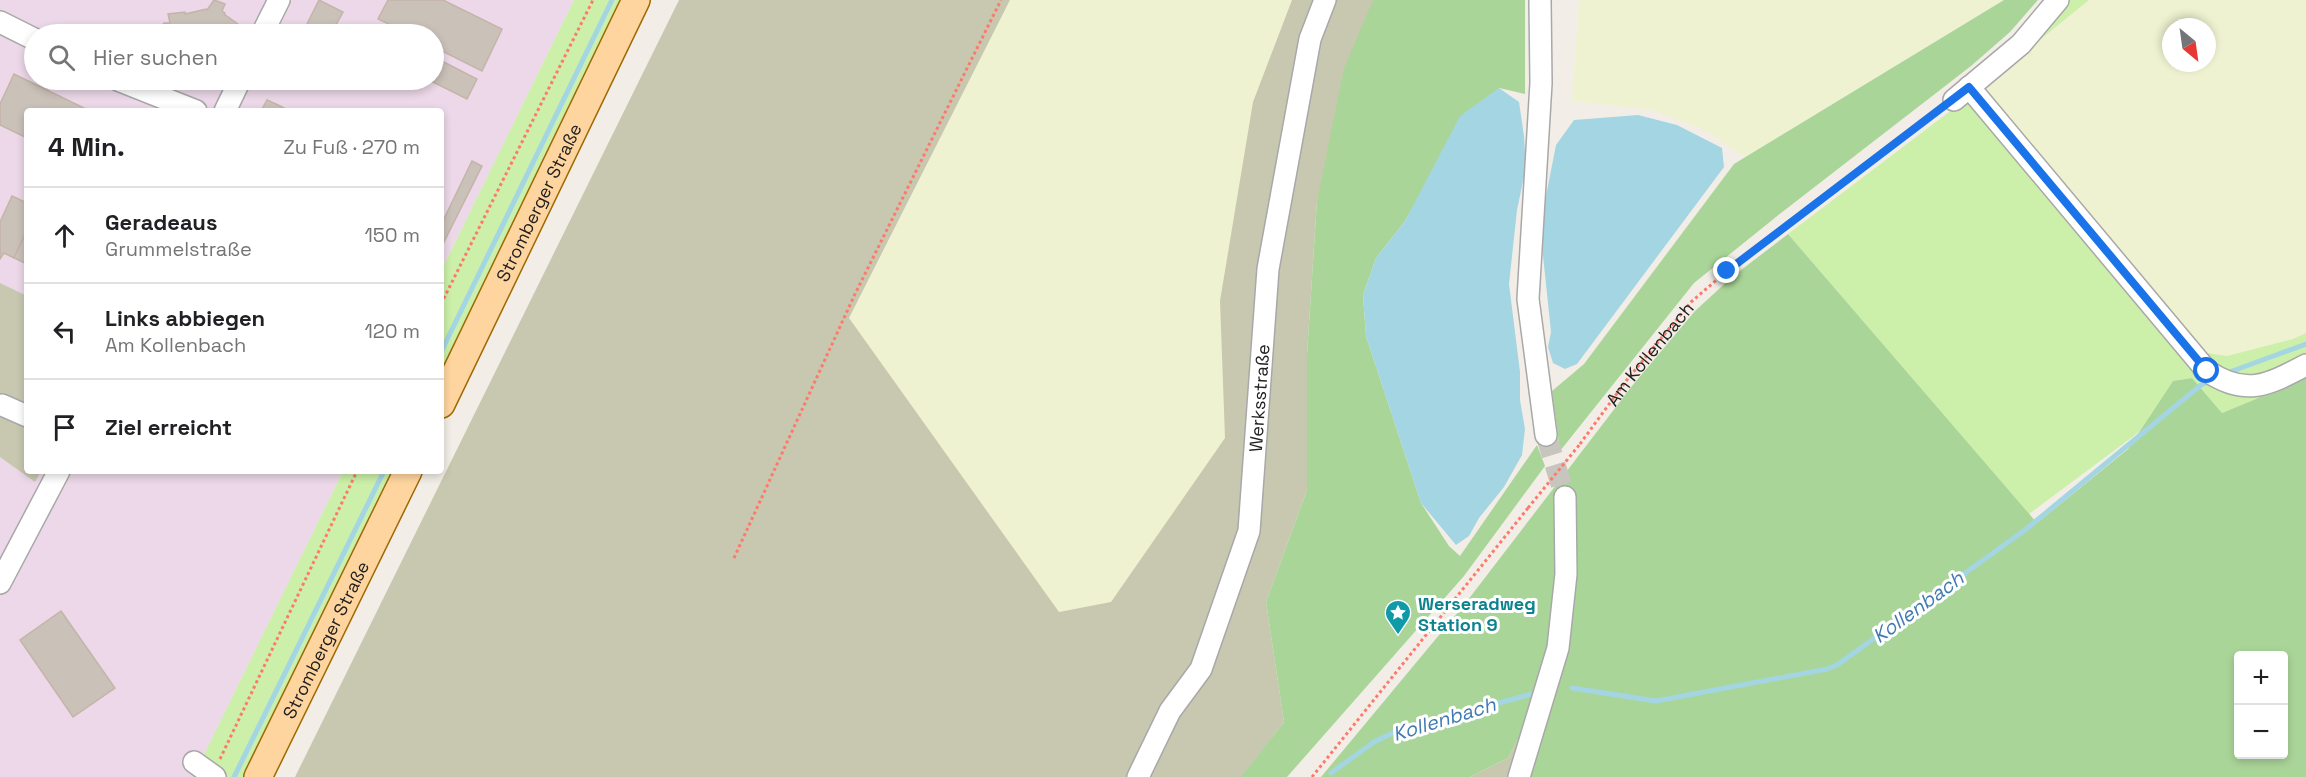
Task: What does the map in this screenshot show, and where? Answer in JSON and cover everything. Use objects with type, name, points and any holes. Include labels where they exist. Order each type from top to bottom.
[{"type":"main road","name":"Stromberger Straße","points":[[444,398],[636,0]]},
{"type":"main road","name":"Stromberger Straße","points":[[258,777],[407,474]]},
{"type":"street","points":[[267,24],[279,0]]},
{"type":"street","name":"Werksstraße","points":[[1138,777],[1170,711],[1201,669],[1250,531],[1268,269],[1310,39],[1325,0]]},
{"type":"street","points":[[1540,0],[1541,82],[1528,299],[1546,435]]},
{"type":"street","points":[[2058,0],[2021,44],[1962,94],[2207,371],[2223,382],[2253,386],[2273,383],[2306,365]]},
{"type":"street","points":[[0,22],[24,34]]},
{"type":"street","points":[[143,90],[188,108]]},
{"type":"street","points":[[226,108],[235,90]]},
{"type":"street","points":[[2,405],[24,415]]},
{"type":"street","points":[[0,583],[57,474]]},
{"type":"street","points":[[1519,777],[1558,648],[1566,574],[1565,497]]},
{"type":"street","points":[[194,762],[214,776]]},
{"type":"path","points":[[444,298],[593,0]]},
{"type":"path","points":[[734,558],[855,294],[1001,0]]},
{"type":"path","name":"Am Kollenbach","points":[[1312,777],[1580,444],[1626,381],[1692,302],[1727,271],[1962,94]]},
{"type":"path","points":[[214,776],[356,474]]},
{"type":"shaded area","points":[[0,0],[574,0],[444,265],[444,108],[24,108],[24,474],[342,474],[193,777],[0,777]]},
{"type":"shaded area","points":[[679,0],[1374,0],[1317,201],[1307,354],[1307,490],[1266,602],[1284,722],[1242,777],[295,777]]},
{"type":"shaded area","points":[[1010,0],[1292,0],[1253,102],[1220,301],[1225,438],[1111,602],[1059,612],[849,318]]},
{"type":"shaded area","points":[[1579,0],[2004,0],[1745,157],[1706,131],[1652,110],[1572,101]]},
{"type":"shaded area","points":[[2089,0],[2306,0],[2306,333],[2293,339],[2227,356],[2207,353],[1982,87]]},
{"type":"shaded area","points":[[0,283],[24,295],[24,474],[39,474],[35,482],[0,457]]},
{"type":"shaded area","points":[[1527,723],[1530,777],[1470,777],[1508,758]]},
{"type":"green space","points":[[574,0],[623,0],[444,369],[444,265]]},
{"type":"green space","points":[[1373,0],[1525,0],[1525,94],[1499,88],[1423,188],[1405,221],[1376,258],[1363,295],[1366,336],[1421,503],[1449,546],[1460,556],[1537,445],[1545,466],[1464,576],[1287,777],[1241,777],[1284,722],[1266,602],[1307,490],[1307,354],[1317,201],[1344,68]]},
{"type":"green space","points":[[2004,0],[2038,0],[2010,32],[1971,66],[1694,283],[1560,451],[1552,391],[1584,364],[1734,164]]},
{"type":"green space","points":[[2067,0],[2089,0],[2030,48]]},
{"type":"green space","points":[[1982,87],[2207,353],[2227,356],[2293,339],[2306,333],[2306,372],[2256,399],[2222,413],[2192,378],[2173,381],[2139,432],[2029,514],[1788,234]]},
{"type":"green space","points":[[1788,234],[2037,523],[2128,449],[2173,381],[2192,378],[2222,413],[2256,399],[2306,372],[2306,777],[1531,777],[1543,729],[1527,723],[1508,758],[1470,777],[1321,777],[1464,605],[1632,386],[1695,311],[1732,277]]},
{"type":"green space","points":[[342,474],[394,474],[246,777],[193,777]]},
{"type":"water","points":[[1499,88],[1519,102],[1524,136],[1526,167],[1517,210],[1509,284],[1525,429],[1522,455],[1504,487],[1479,518],[1469,536],[1456,545],[1421,503],[1366,336],[1363,295],[1376,258],[1405,221],[1460,116]]},
{"type":"water","points":[[1638,115],[1677,125],[1722,148],[1724,167],[1577,364],[1565,369],[1553,363],[1548,347],[1551,332],[1542,246],[1545,201],[1556,145],[1574,120]]},
{"type":"building","points":[[214,0],[225,4],[222,11],[238,24],[163,24],[170,23],[168,14],[207,10]]},
{"type":"building","points":[[319,0],[343,12],[336,24],[307,24]]},
{"type":"building","points":[[388,0],[443,0],[502,29],[482,71],[444,52],[444,24],[388,24],[378,19]]},
{"type":"building","points":[[444,62],[477,79],[467,99],[444,88]]},
{"type":"building","points":[[14,74],[24,79],[24,90],[47,90],[84,108],[24,108],[24,137],[0,125],[0,104]]},
{"type":"building","points":[[267,100],[284,108],[263,108]]},
{"type":"building","points":[[472,161],[482,166],[444,242],[444,219]]},
{"type":"building","points":[[12,196],[24,202],[24,236],[14,258],[4,253],[0,259],[0,222]]},
{"type":"building","points":[[24,236],[24,263],[14,258]]},
{"type":"building","points":[[61,611],[115,688],[73,717],[20,640]]},
{"type":"waterway","points":[[444,346],[612,0]]},
{"type":"waterway","name":"Kollenbach","points":[[2227,373],[2306,344]]},
{"type":"waterway","name":"Kollenbach","points":[[1572,688],[1656,701],[1827,669],[1837,665],[2025,530],[2201,385],[2209,381]]},
{"type":"waterway","points":[[234,777],[383,474]]},
{"type":"waterway","name":"Kollenbach","points":[[1331,773],[1374,742],[1401,729],[1532,694]]},
{"type":"tunnel","points":[[1546,435],[1565,497]]},
{"type":"place","name":"Werseradweg Station 9","points":[[1398,636]]},
{"type":"route","points":[[1727,271],[1969,87],[2207,371]]}]
